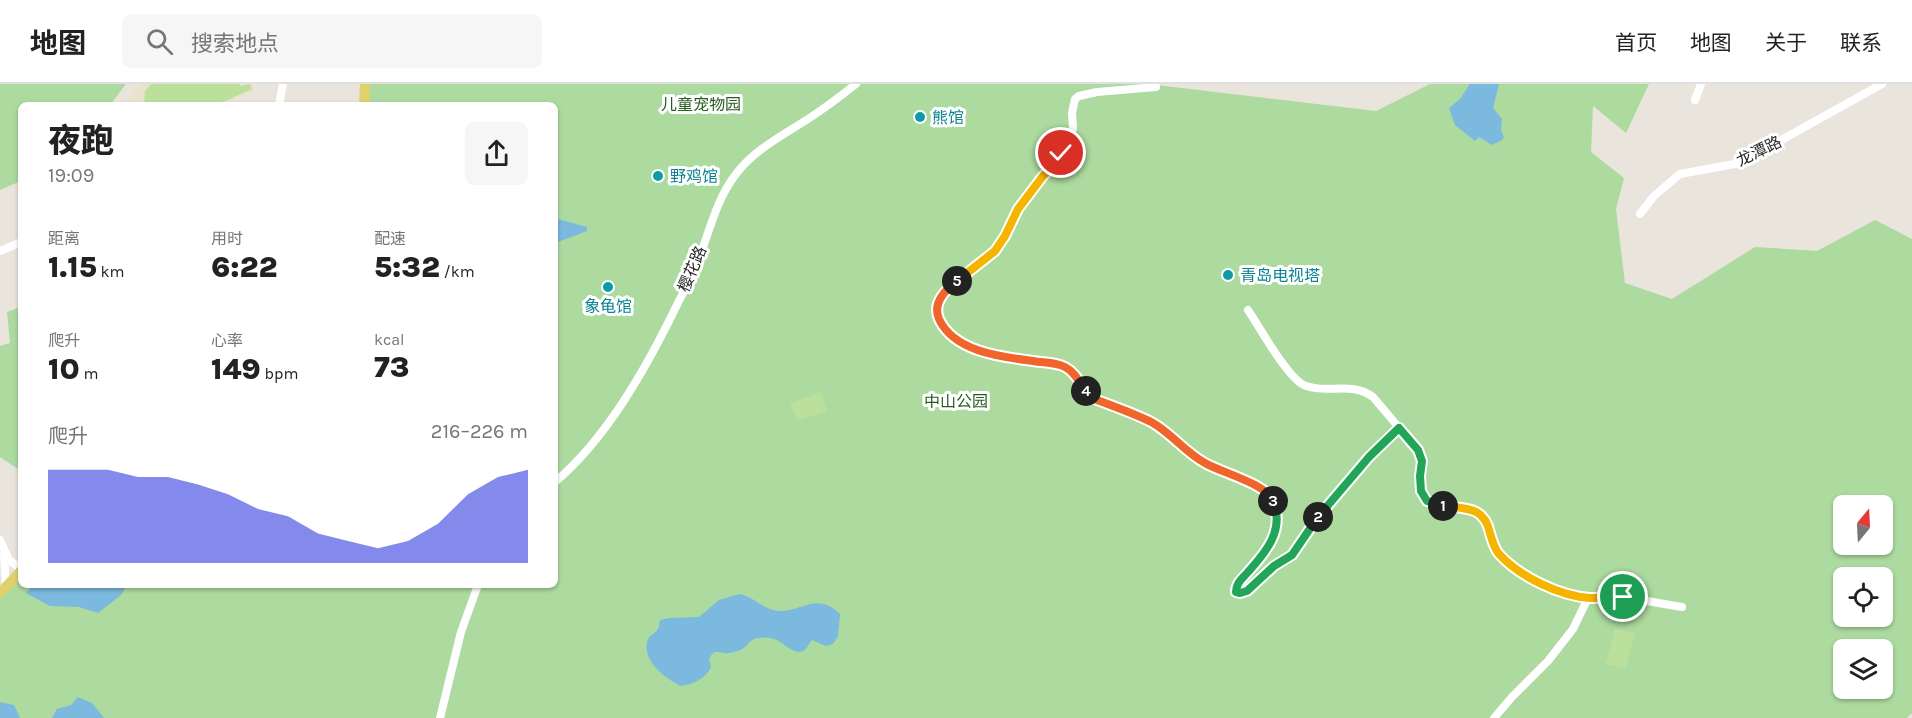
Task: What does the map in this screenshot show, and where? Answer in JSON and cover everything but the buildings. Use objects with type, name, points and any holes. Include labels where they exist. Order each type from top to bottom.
[{"type":"main road","points":[[364,102],[365,84]]},
{"type":"main road","points":[[2,591],[18,573]]},
{"type":"street","points":[[280,102],[284,84]]},
{"type":"street","name":"樱花路","points":[[558,479],[574,465],[597,438],[651,355],[696,266],[709,226],[725,190],[737,173],[752,158],[780,137],[856,84]]},
{"type":"street","points":[[1154,84],[1156,87],[1097,92],[1075,99],[1072,113],[1073,129],[1066,148],[1018,209],[995,251],[950,286],[941,296],[936,313],[941,323],[951,335],[974,350],[1035,362],[1059,364],[1069,368],[1092,398],[1152,423],[1204,463],[1259,487],[1271,495],[1276,508],[1274,539],[1237,584],[1236,592],[1240,593],[1247,591],[1274,566],[1292,555],[1314,521],[1369,457],[1399,428]]},
{"type":"street","points":[[1695,100],[1701,84]]},
{"type":"street","name":"龙潭路","points":[[1640,214],[1654,196],[1680,174],[1740,163],[1882,84]]},
{"type":"street","points":[[0,251],[18,243]]},
{"type":"street","points":[[1248,310],[1291,375],[1304,386],[1318,389],[1350,387],[1365,391],[1373,397],[1418,450],[1422,461],[1421,491],[1427,501],[1437,506],[1478,512],[1483,515],[1497,552],[1515,569],[1545,586],[1588,598],[1623,597],[1682,607]]},
{"type":"street","points":[[0,540],[12,563],[18,568]]},
{"type":"street","points":[[2,591],[4,550]]},
{"type":"street","points":[[440,718],[461,632],[477,588]]},
{"type":"street","points":[[1494,718],[1548,661],[1573,629],[1588,598]]},
{"type":"shaded area","points":[[141,84],[252,84],[255,91],[229,102],[127,102]]},
{"type":"green space","points":[[0,84],[126,84],[112,102],[18,102],[18,182],[0,190]]},
{"type":"green space","points":[[151,84],[240,84],[240,86],[250,84],[252,89],[223,102],[144,102],[145,91]]},
{"type":"green space","name":"中山公园","points":[[361,84],[1148,84],[1376,111],[1430,84],[1649,84],[1626,133],[1593,106],[1591,152],[1624,178],[1616,209],[1625,283],[1672,299],[1755,247],[1817,251],[1875,220],[1912,239],[1912,713],[1907,718],[0,718],[0,597],[18,574],[18,588],[558,588],[558,102],[361,102]]},
{"type":"green space","points":[[18,308],[18,469],[0,457],[0,346],[10,343],[7,312]]},
{"type":"green space","points":[[821,392],[827,411],[797,421],[790,403]]},
{"type":"green space","points":[[1615,628],[1635,634],[1626,669],[1606,664]]},
{"type":"water","points":[[1470,84],[1499,84],[1493,108],[1502,119],[1501,130],[1504,137],[1492,145],[1479,137],[1475,141],[1455,125],[1449,108],[1460,99]]},
{"type":"water","points":[[558,219],[587,227],[587,231],[558,242]]},
{"type":"water","points":[[31,588],[125,588],[121,595],[98,613],[79,607],[50,606],[26,593]]},
{"type":"water","points":[[739,594],[773,610],[791,610],[815,603],[831,607],[840,614],[838,636],[833,644],[826,646],[812,640],[802,652],[792,650],[774,639],[757,638],[741,650],[714,653],[709,659],[711,667],[706,675],[695,682],[681,686],[668,679],[656,668],[648,654],[647,647],[648,639],[658,629],[660,620],[699,617],[719,600]]},
{"type":"water","points":[[78,697],[92,703],[104,718],[52,718],[57,709],[71,705]]},
{"type":"water","points":[[0,702],[14,705],[20,718],[0,718]]},
{"type":"place","name":"熊馆","points":[[920,117]]},
{"type":"place","name":"野鸡馆","points":[[658,176]]},
{"type":"place","name":"青岛电视塔","points":[[1228,275]]},
{"type":"place","name":"象龟馆","points":[[608,287]]},
{"type":"route","points":[[1061,153],[1018,209],[995,251],[950,286],[941,296],[936,313],[951,335],[974,350],[1035,362],[1059,364],[1069,368],[1092,398],[1152,423],[1204,463],[1259,487],[1271,495],[1276,508],[1274,539],[1237,584],[1236,592],[1247,591],[1274,566],[1292,555],[1314,521],[1369,457],[1399,428],[1418,450],[1422,461],[1421,491],[1427,501],[1437,506],[1466,509],[1483,515],[1497,552],[1515,569],[1545,586],[1588,598],[1623,597]]},
{"type":"park label","name":"儿童宠物园","points":[[701,104]]}]
